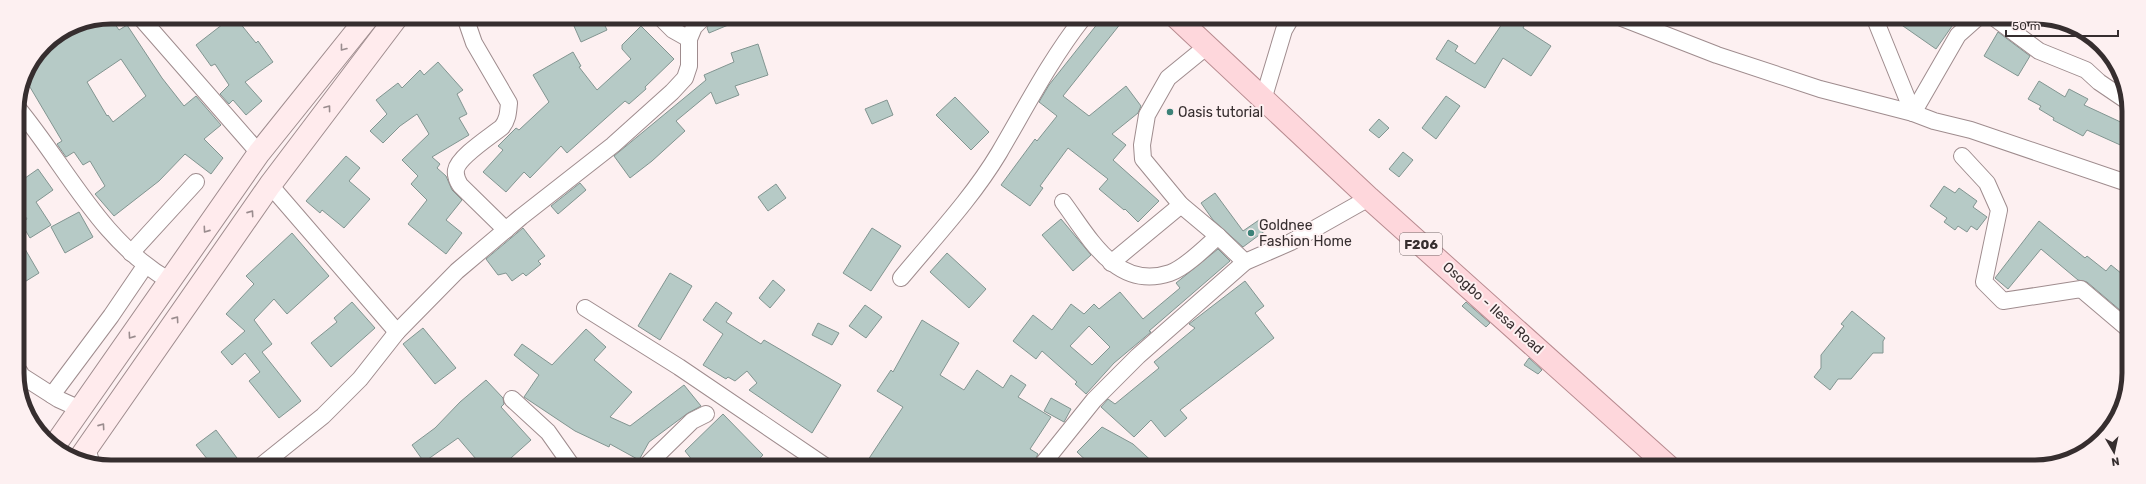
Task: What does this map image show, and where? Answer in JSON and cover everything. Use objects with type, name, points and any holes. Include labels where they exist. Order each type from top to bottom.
[{"type":"main road","points":[[57,441],[259,154],[362,24]]},
{"type":"main road","points":[[88,456],[270,185],[392,24]]},
{"type":"main road","name":"Osogbo - Ilesa Road","points":[[1184,24],[1206,47],[1369,198],[1662,460]]},
{"type":"street","points":[[146,24],[259,154]]},
{"type":"street","points":[[467,24],[474,43],[509,103],[506,121],[502,127],[462,159],[456,171],[456,178],[460,185],[506,230]]},
{"type":"street","points":[[666,24],[673,30],[689,39]]},
{"type":"street","points":[[268,460],[323,416],[360,379],[396,332],[457,271],[613,145],[672,92],[685,78],[689,66],[689,39],[694,27],[697,24]]},
{"type":"street","points":[[901,278],[968,199],[999,153],[1047,68],[1079,24]]},
{"type":"street","points":[[1263,100],[1284,30],[1288,24]]},
{"type":"street","points":[[1655,24],[1717,55],[1820,89],[1913,113],[2048,155],[2122,181]]},
{"type":"street","points":[[1877,24],[1913,113]]},
{"type":"street","points":[[1913,113],[1958,35],[1970,24]]},
{"type":"street","points":[[2003,24],[2039,51],[2086,70],[2099,82],[2120,97]]},
{"type":"street","points":[[1206,47],[1168,78],[1147,115],[1143,135],[1143,159],[1181,205],[1218,236],[1245,262]]},
{"type":"street","points":[[24,117],[103,225],[145,266],[170,281]]},
{"type":"street","points":[[1962,156],[1987,183],[1999,210],[1984,282],[2003,301],[2081,288],[2122,324]]},
{"type":"street","points":[[131,252],[196,182]]},
{"type":"street","points":[[270,185],[396,332]]},
{"type":"street","points":[[1051,460],[1094,400],[1138,356],[1245,262],[1291,242],[1369,198]]},
{"type":"street","points":[[1063,202],[1094,246],[1111,263],[1129,274],[1140,276],[1170,273],[1218,236]]},
{"type":"street","points":[[1111,263],[1181,205]]},
{"type":"street","points":[[52,395],[112,316],[145,266]]},
{"type":"street","points":[[585,308],[680,368],[817,460]]},
{"type":"street","points":[[24,377],[52,395],[80,409]]},
{"type":"street","points":[[512,399],[548,432],[568,460]]},
{"type":"street","points":[[652,460],[692,421],[706,414]]},
{"type":"building","points":[[105,24],[115,24],[119,30],[127,25],[162,78],[184,106],[196,96],[221,125],[204,139],[223,158],[211,174],[185,154],[159,181],[114,216],[95,194],[105,186],[90,161],[83,165],[74,152],[66,157],[57,144],[62,141],[29,85],[33,73],[42,58],[54,46],[73,33],[89,27]],"holes":[[[121,59],[146,96],[113,122],[108,115],[107,116],[87,82]]]},
{"type":"building","points":[[223,24],[241,24],[256,43],[258,41],[273,62],[245,82],[262,101],[246,115],[233,100],[229,104],[220,94],[229,85],[215,64],[211,66],[196,45]]},
{"type":"building","points":[[573,24],[604,24],[607,30],[581,42]]},
{"type":"building","points":[[709,24],[731,24],[709,33],[707,28]]},
{"type":"building","points":[[1097,24],[1120,24],[1063,96],[1089,116],[1126,86],[1141,106],[1138,113],[1112,134],[1126,145],[1113,160],[1159,201],[1138,222],[1125,209],[1124,210],[1099,189],[1108,179],[1068,148],[1040,186],[1043,188],[1030,206],[1001,185],[1035,139],[1037,141],[1057,116],[1039,102],[1049,85]]},
{"type":"building","points":[[1502,24],[1521,24],[1524,26],[1523,28],[1551,46],[1531,76],[1503,58],[1485,88],[1436,59],[1448,40],[1458,46],[1455,51],[1475,64]]},
{"type":"building","points":[[1900,24],[1954,24],[1936,49]]},
{"type":"building","points":[[641,26],[674,59],[645,87],[646,89],[629,104],[625,101],[567,153],[561,146],[530,178],[524,172],[506,192],[483,172],[503,150],[498,146],[516,128],[519,130],[549,102],[533,75],[573,52],[581,66],[579,67],[597,90],[631,59],[622,49],[622,45]]},
{"type":"building","points":[[1998,32],[2030,56],[2018,76],[1984,56]]},
{"type":"building","points":[[758,44],[768,75],[735,86],[739,95],[716,104],[711,92],[676,121],[685,131],[652,161],[630,178],[614,156],[706,80],[704,75],[734,62],[731,53]]},
{"type":"building","points":[[438,62],[463,90],[457,94],[467,114],[459,118],[469,135],[432,157],[440,164],[437,168],[446,176],[452,190],[462,200],[446,220],[462,233],[446,254],[408,224],[427,200],[411,184],[418,176],[402,160],[429,134],[417,114],[400,126],[383,143],[370,131],[387,114],[376,100],[398,83],[402,88],[420,70],[424,75]]},
{"type":"building","points":[[2039,81],[2065,97],[2069,89],[2088,99],[2084,105],[2122,123],[2122,146],[2087,130],[2083,136],[2053,120],[2054,118],[2039,109],[2041,106],[2028,99]]},
{"type":"building","points":[[1446,96],[1460,106],[1436,139],[1422,128]]},
{"type":"building","points":[[955,97],[989,132],[971,150],[936,115]]},
{"type":"building","points":[[887,100],[893,115],[872,124],[865,109]]},
{"type":"building","points":[[1379,119],[1389,128],[1379,138],[1369,130]]},
{"type":"building","points":[[1403,152],[1413,160],[1399,177],[1389,169]]},
{"type":"building","points":[[346,156],[360,168],[349,181],[370,199],[344,228],[322,210],[320,213],[306,201]]},
{"type":"building","points":[[38,169],[53,190],[36,202],[51,225],[30,238],[24,228],[24,221],[27,219],[24,214],[24,179]]},
{"type":"building","points":[[580,183],[586,190],[558,214],[551,206]]},
{"type":"building","points":[[776,184],[786,198],[768,211],[758,197]]},
{"type":"building","points":[[1944,186],[1955,193],[1959,188],[1977,201],[1973,207],[1987,217],[1977,230],[1971,226],[1967,232],[1958,226],[1955,230],[1944,222],[1947,218],[1930,206]]},
{"type":"building","points":[[1215,193],[1243,231],[1259,220],[1266,230],[1243,247],[1213,220],[1201,203]]},
{"type":"building","points":[[79,212],[93,237],[65,253],[51,227]]},
{"type":"building","points":[[1061,219],[1091,255],[1073,271],[1042,235]]},
{"type":"building","points":[[2039,221],[2085,258],[2087,256],[2106,271],[2111,265],[2122,274],[2122,312],[2087,282],[2078,280],[2041,249],[2008,289],[1995,278]]},
{"type":"building","points":[[523,228],[545,256],[538,261],[541,264],[526,276],[523,273],[512,281],[506,273],[498,275],[486,259]]},
{"type":"building","points":[[872,228],[901,246],[871,291],[843,273]]},
{"type":"building","points":[[292,233],[329,276],[287,314],[274,299],[254,320],[272,344],[262,352],[301,401],[279,418],[249,381],[260,372],[245,353],[232,365],[221,352],[245,331],[226,314],[254,284],[246,276]]},
{"type":"building","points":[[24,247],[39,273],[24,282]]},
{"type":"building","points":[[1218,249],[1230,261],[1114,363],[1086,394],[1075,384],[1077,382],[1042,351],[1036,359],[1013,341],[1033,315],[1052,330],[1071,304],[1084,314],[1094,304],[1099,309],[1120,292],[1143,319],[1180,288],[1176,283]],"holes":[[[1089,326],[1110,347],[1092,365],[1070,346]]]},
{"type":"building","points":[[947,253],[986,289],[969,308],[930,272]]},
{"type":"building","points":[[670,273],[692,286],[660,340],[638,326]]},
{"type":"building","points":[[773,280],[785,290],[770,308],[759,298]]},
{"type":"building","points":[[1245,281],[1264,306],[1255,313],[1274,338],[1180,410],[1187,418],[1165,437],[1151,420],[1134,437],[1101,407],[1108,399],[1115,404],[1159,368],[1154,362],[1195,328],[1189,324]]},
{"type":"building","points":[[352,302],[375,328],[331,367],[311,343],[337,322],[334,318]]},
{"type":"building","points":[[716,302],[732,313],[726,322],[761,344],[764,340],[841,385],[812,433],[749,390],[757,383],[747,371],[735,381],[728,377],[726,379],[703,365],[723,334],[703,320]]},
{"type":"building","points":[[1466,302],[1490,323],[1486,327],[1462,306]]},
{"type":"building","points":[[865,305],[882,317],[866,338],[849,326]]},
{"type":"building","points":[[1852,311],[1885,338],[1883,341],[1883,353],[1873,353],[1851,379],[1838,379],[1830,390],[1814,377],[1821,368],[1821,355],[1844,326],[1841,324]]},
{"type":"building","points":[[922,320],[959,343],[940,375],[964,390],[977,370],[1003,388],[1011,375],[1026,385],[1018,397],[1051,417],[1030,449],[1038,454],[1035,460],[868,460],[903,407],[877,391],[891,370],[893,372]]},
{"type":"building","points":[[818,323],[839,333],[832,345],[812,335]]},
{"type":"building","points":[[423,328],[456,368],[435,384],[403,344]]},
{"type":"building","points":[[586,329],[606,347],[594,360],[632,392],[610,417],[630,426],[684,385],[701,406],[688,413],[649,442],[639,460],[610,444],[609,447],[575,431],[524,397],[539,375],[514,355],[522,344],[552,365]]},
{"type":"building","points":[[1529,358],[1542,370],[1538,374],[1524,365]]},
{"type":"building","points":[[486,380],[503,398],[504,404],[501,407],[531,440],[509,460],[477,460],[458,438],[427,460],[423,460],[412,445],[435,428],[460,402]]},
{"type":"building","points":[[1051,398],[1071,409],[1064,422],[1044,411]]},
{"type":"building","points":[[723,414],[763,455],[758,460],[692,460],[685,451]]},
{"type":"building","points":[[1102,427],[1133,444],[1150,460],[1086,460],[1077,452]]},
{"type":"building","points":[[216,430],[237,458],[234,460],[208,460],[196,445]]},
{"type":"place","name":"Oasis tutorial","points":[[1170,112]]},
{"type":"place","name":"Goldnee Fashion Home","points":[[1251,233]]}]
